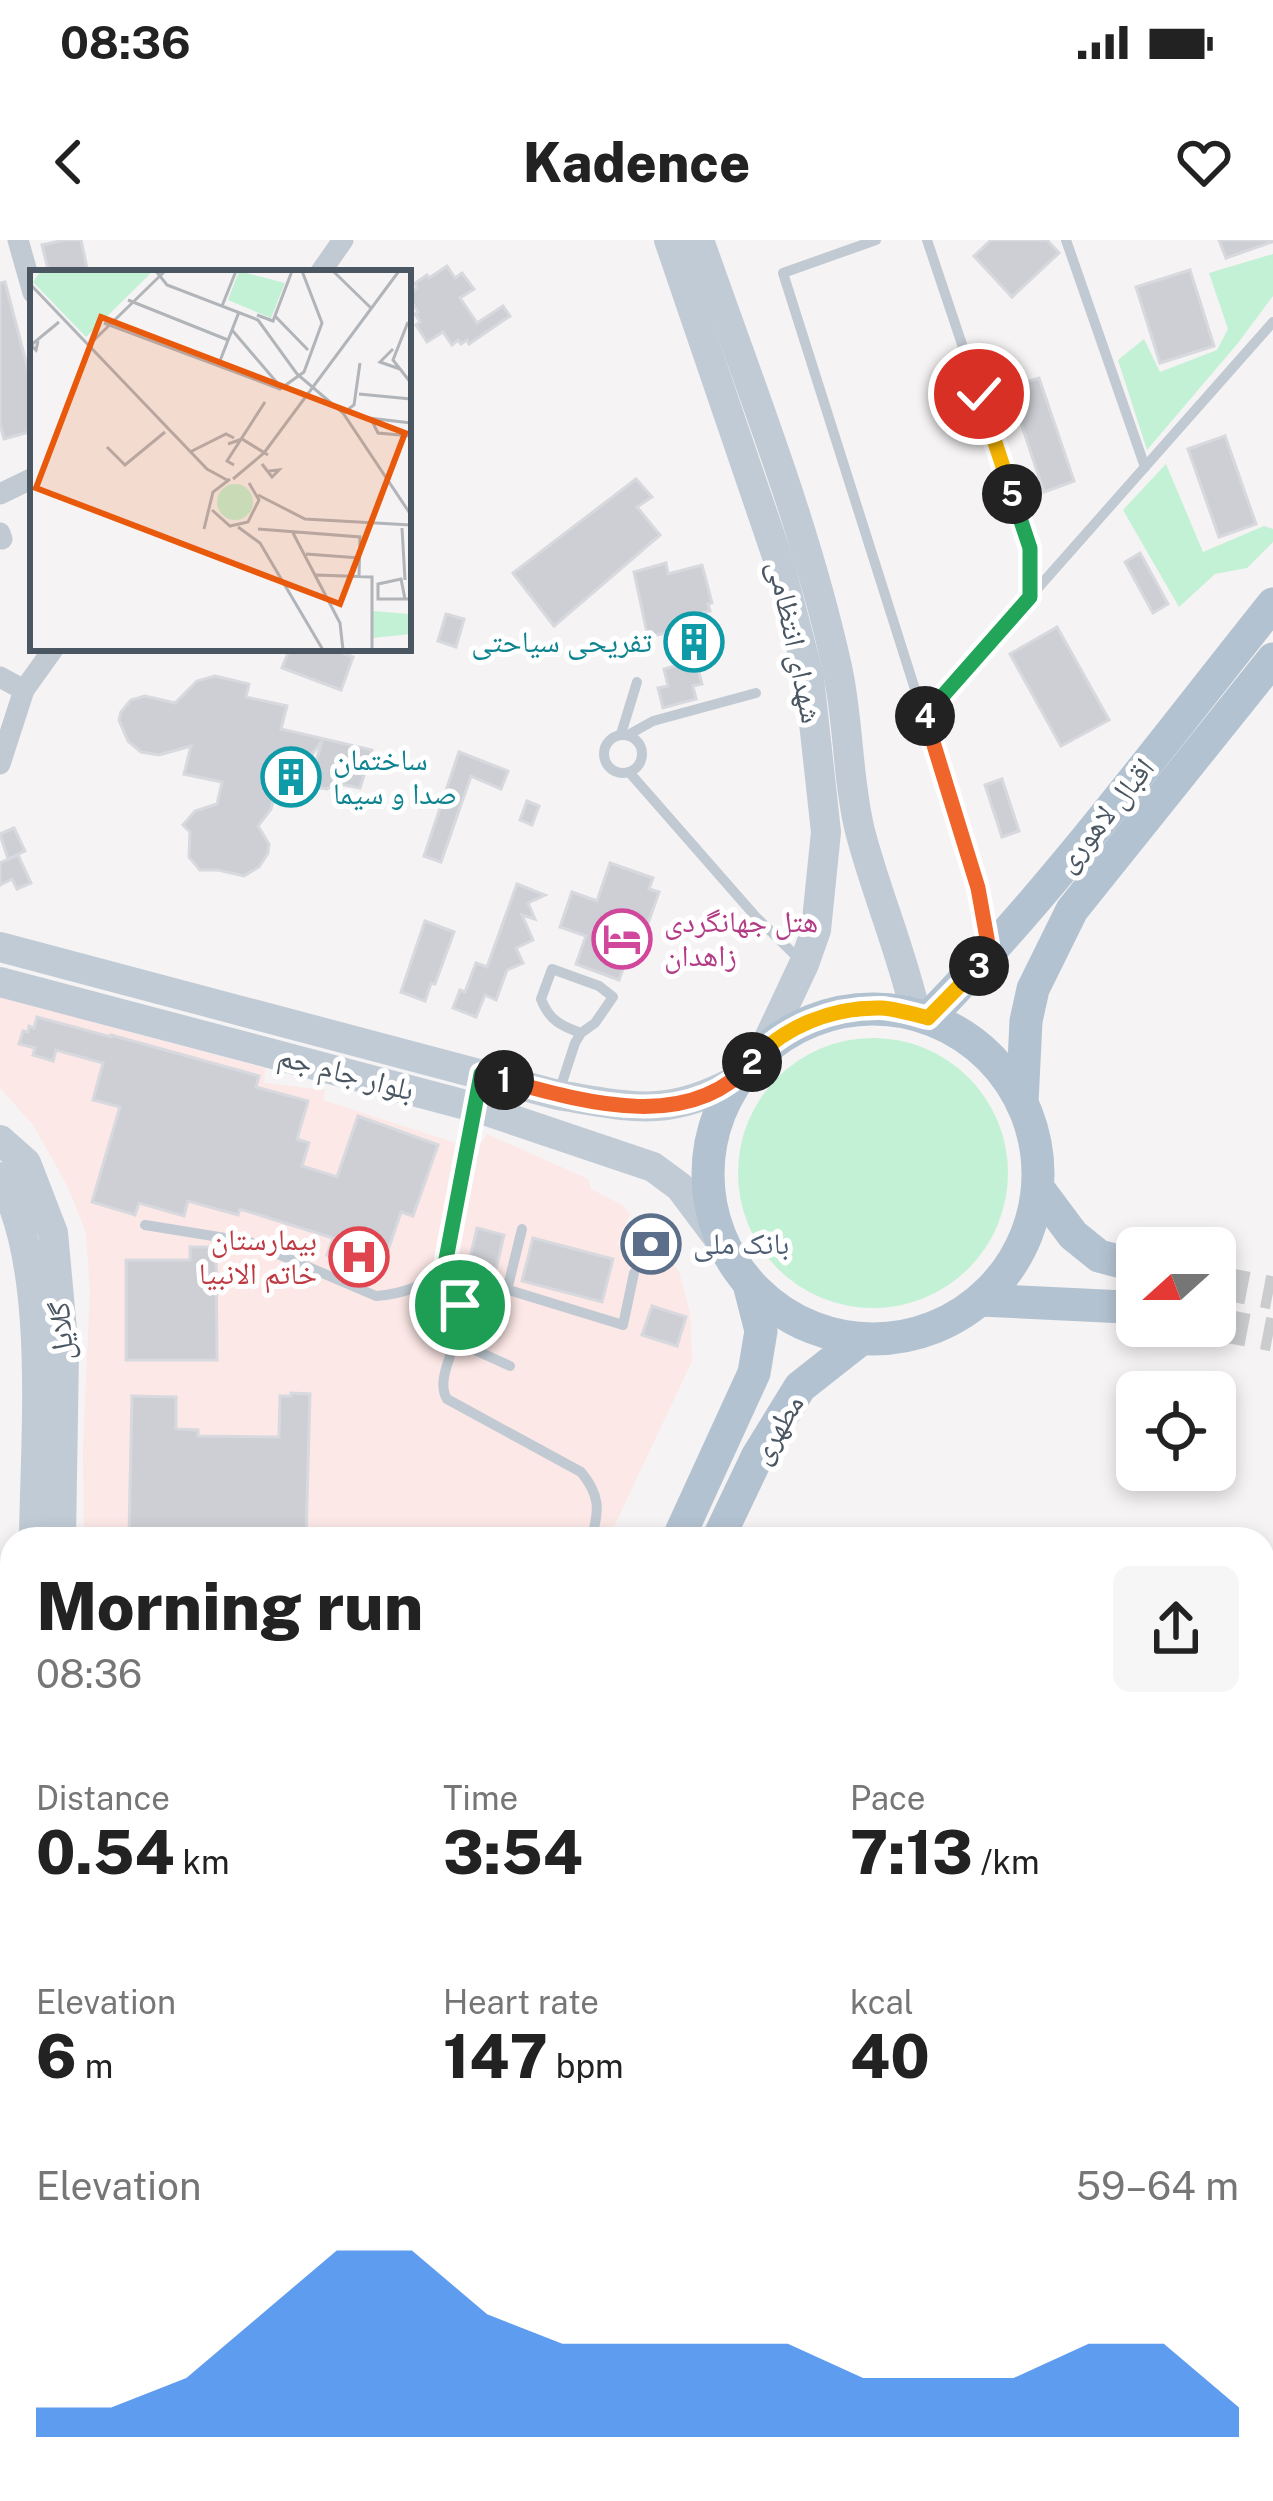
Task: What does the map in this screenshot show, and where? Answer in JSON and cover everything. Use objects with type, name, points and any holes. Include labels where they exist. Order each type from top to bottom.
[{"type":"main road","name":"شهدای انتظامی","points":[[669,240],[762,466],[807,552],[838,671],[859,825],[880,903],[922,1016]]},
{"type":"main road","name":"شهدای انتظامی","points":[[699,240],[762,466],[779,562],[809,676],[826,832],[815,930],[764,1049]]},
{"type":"main road","name":"اقبال لاهوری","points":[[922,1016],[990,955],[1273,604]]},
{"type":"main road","points":[[1022,1103],[1026,1021],[1033,989],[1072,910],[1273,659]]},
{"type":"main road","name":"بلوار جام جم","points":[[0,947],[558,1095],[657,1107],[688,1103],[735,1082]]},
{"type":"main road","name":"بلوار جام جم","points":[[0,982],[474,1107],[652,1167],[680,1187],[724,1247]]},
{"type":"main road","points":[[884,1008],[922,1016],[966,1037],[998,1066],[1022,1103],[1035,1144],[1038,1188],[1028,1230],[1009,1268],[980,1300],[944,1324],[903,1337],[861,1339],[818,1330],[780,1311],[748,1282],[724,1247],[711,1206],[708,1163],[716,1120],[735,1082],[764,1049],[800,1025],[841,1011],[884,1008]]},
{"type":"main road","name":"گلایل","points":[[0,1140],[26,1163],[53,1233],[64,1352],[62,1527]]},
{"type":"main road","name":"گلایل","points":[[1,1181],[36,1353],[34,1527]]},
{"type":"main road","points":[[1038,1188],[1072,1235],[1099,1256],[1116,1260]]},
{"type":"main road","points":[[683,1527],[754,1373],[761,1331],[748,1282]]},
{"type":"main road","points":[[980,1300],[1116,1307]]},
{"type":"main road","name":"مطهری","points":[[724,1527],[757,1457],[800,1388],[861,1339]]},
{"type":"street","points":[[18,240],[30,282]]},
{"type":"street","points":[[322,270],[343,240]]},
{"type":"street","points":[[0,494],[30,479]]},
{"type":"street","points":[[0,764],[24,690],[52,651]]},
{"type":"street","points":[[0,677],[24,690]]},
{"type":"lane","points":[[876,240],[783,273],[978,888],[990,955]]},
{"type":"lane","points":[[927,240],[1030,548],[1030,597]]},
{"type":"lane","points":[[1066,240],[1144,467]]},
{"type":"lane","points":[[924,717],[1273,322]]},
{"type":"lane","points":[[625,734],[637,682]]},
{"type":"lane","points":[[625,734],[638,742],[642,753],[639,765],[616,772],[603,758],[605,745],[615,736],[756,693]]},
{"type":"lane","points":[[628,772],[756,917],[804,964]]},
{"type":"lane","points":[[558,1095],[581,1033],[595,1023],[613,997],[598,986],[552,969],[541,999],[547,1014],[562,1027],[581,1033]]},
{"type":"lane","points":[[481,1074],[444,1270],[444,1287],[462,1314],[442,1393],[581,1472],[598,1500],[593,1527]]},
{"type":"lane","points":[[145,1225],[250,1242],[376,1296],[399,1294],[444,1270]]},
{"type":"lane","points":[[507,1290],[522,1229]]},
{"type":"lane","points":[[444,1270],[623,1325],[634,1273]]},
{"type":"lane","points":[[455,1342],[510,1366]]},
{"type":"shaded area","name":"بیمارستان خاتم الانبیا","points":[[0,997],[265,1068],[264,1083],[325,1090],[323,1100],[477,1150],[487,1134],[588,1179],[591,1189],[630,1214],[617,1244],[645,1268],[661,1245],[679,1272],[690,1313],[692,1361],[614,1527],[84,1527],[90,1292],[86,1233],[69,1189],[34,1126],[0,1088]]},
{"type":"green space","points":[[1273,254],[1273,296],[1147,450],[1118,360],[1144,339],[1160,372],[1217,350],[1228,329],[1209,273]]},
{"type":"green space","points":[[1166,464],[1203,552],[1264,526],[1273,529],[1273,542],[1247,568],[1215,574],[1179,607],[1123,510]]},
{"type":"green space","points":[[873,1038],[925,1049],[968,1078],[997,1121],[1008,1173],[997,1225],[968,1268],[925,1297],[873,1308],[821,1297],[778,1268],[749,1225],[738,1173],[749,1121],[778,1078],[821,1049]]},
{"type":"building","points":[[81,240],[87,270],[48,270],[42,245]]},
{"type":"building","points":[[991,240],[1047,240],[1059,253],[1012,297],[974,256]]},
{"type":"building","points":[[1219,240],[1272,240],[1272,242],[1226,258]]},
{"type":"building","points":[[447,266],[455,278],[462,273],[474,289],[460,298],[477,323],[503,306],[510,316],[469,344],[458,340],[452,345],[443,332],[427,342],[416,325],[420,322],[411,293],[417,288],[415,283]]},
{"type":"building","points":[[1190,270],[1214,346],[1160,363],[1136,287]]},
{"type":"building","points":[[5,282],[30,377],[30,432],[4,439],[0,424],[0,283]]},
{"type":"building","points":[[1039,378],[1074,481],[1044,492],[1009,387]]},
{"type":"building","points":[[1225,436],[1256,524],[1219,537],[1188,449]]},
{"type":"building","points":[[636,479],[652,497],[637,507],[660,535],[554,626],[513,573]]},
{"type":"building","points":[[1140,553],[1168,604],[1153,613],[1125,562]]},
{"type":"building","name":"تفریحی سیاحتی","points":[[666,563],[668,574],[702,565],[712,603],[708,604],[710,611],[702,613],[710,646],[693,651],[702,684],[693,686],[696,699],[663,708],[658,688],[668,686],[664,669],[675,666],[666,633],[648,637],[634,572]]},
{"type":"building","points":[[446,614],[464,619],[456,647],[438,641]]},
{"type":"building","points":[[1057,627],[1109,720],[1061,746],[1010,654]]},
{"type":"building","points":[[289,651],[337,651],[353,657],[341,690],[282,668]]},
{"type":"building","name":"ساختمان صدا و سیما","points":[[215,676],[249,684],[246,697],[287,706],[281,729],[372,750],[360,788],[335,783],[327,789],[309,786],[322,741],[286,789],[277,787],[271,809],[258,826],[269,844],[268,853],[259,867],[244,876],[200,870],[189,857],[190,832],[183,825],[195,811],[217,804],[222,782],[184,774],[191,746],[159,755],[141,752],[128,741],[119,720],[131,700],[145,696],[175,703],[197,681]]},
{"type":"building","points":[[459,752],[508,771],[501,789],[471,776],[441,862],[424,856]]},
{"type":"building","points":[[1002,779],[1019,831],[1002,837],[985,785]]},
{"type":"building","points":[[527,801],[539,806],[532,825],[520,820]]},
{"type":"building","points":[[14,828],[25,851],[8,859],[0,834]]},
{"type":"building","points":[[18,855],[31,883],[17,889],[12,879],[0,885],[0,863]]},
{"type":"building","points":[[610,863],[653,878],[649,889],[659,892],[636,958],[628,955],[619,980],[576,964],[586,936],[560,927],[572,892],[597,901]]},
{"type":"building","points":[[517,884],[545,895],[528,903],[535,919],[522,915],[533,940],[516,948],[523,963],[507,970],[496,1000],[485,995],[476,1017],[453,1008],[476,963],[487,967]]},
{"type":"building","points":[[425,921],[454,932],[425,1001],[401,992]]},
{"type":"building","points":[[37,1017],[259,1076],[256,1087],[308,1101],[297,1139],[309,1143],[302,1166],[337,1177],[358,1116],[438,1145],[413,1216],[401,1212],[380,1274],[327,1255],[333,1238],[240,1209],[238,1215],[188,1201],[184,1216],[139,1203],[135,1215],[92,1202],[120,1107],[93,1100],[103,1063],[56,1050],[53,1061],[19,1044],[23,1031],[34,1028]]},
{"type":"building","points":[[477,1228],[504,1235],[496,1269],[469,1262]]},
{"type":"building","points":[[533,1238],[613,1259],[602,1302],[522,1281]]},
{"type":"building","points":[[190,1247],[216,1247],[217,1360],[126,1360],[126,1260],[190,1260]]},
{"type":"building","points":[[652,1306],[686,1317],[677,1346],[642,1335]]},
{"type":"building","points":[[310,1394],[306,1527],[129,1527],[132,1396],[176,1397],[176,1429],[198,1430],[198,1436],[279,1437],[280,1396]]},
{"type":"tunnel","points":[[1236,1286],[1273,1293]]},
{"type":"tunnel","points":[[1236,1328],[1273,1335]]},
{"type":"place","name":"تفریحی سیاحتی","points":[[694,642]]},
{"type":"place","name":"ساختمان صدا و سیما","points":[[291,777]]},
{"type":"place","name":"هتل جهانگردی زاهدان","points":[[622,939]]},
{"type":"place","name":"بانک ملی","points":[[651,1244]]},
{"type":"place","name":"بیمارستان خاتم الانبیا","points":[[359,1257]]},
{"type":"route","points":[[460,1305],[444,1287],[444,1270],[481,1074],[558,1095],[628,1106],[688,1103],[735,1082],[764,1049],[800,1025],[841,1011],[884,1008],[928,1018],[990,955],[978,888],[924,717],[1030,597],[1030,548],[979,394]]}]
